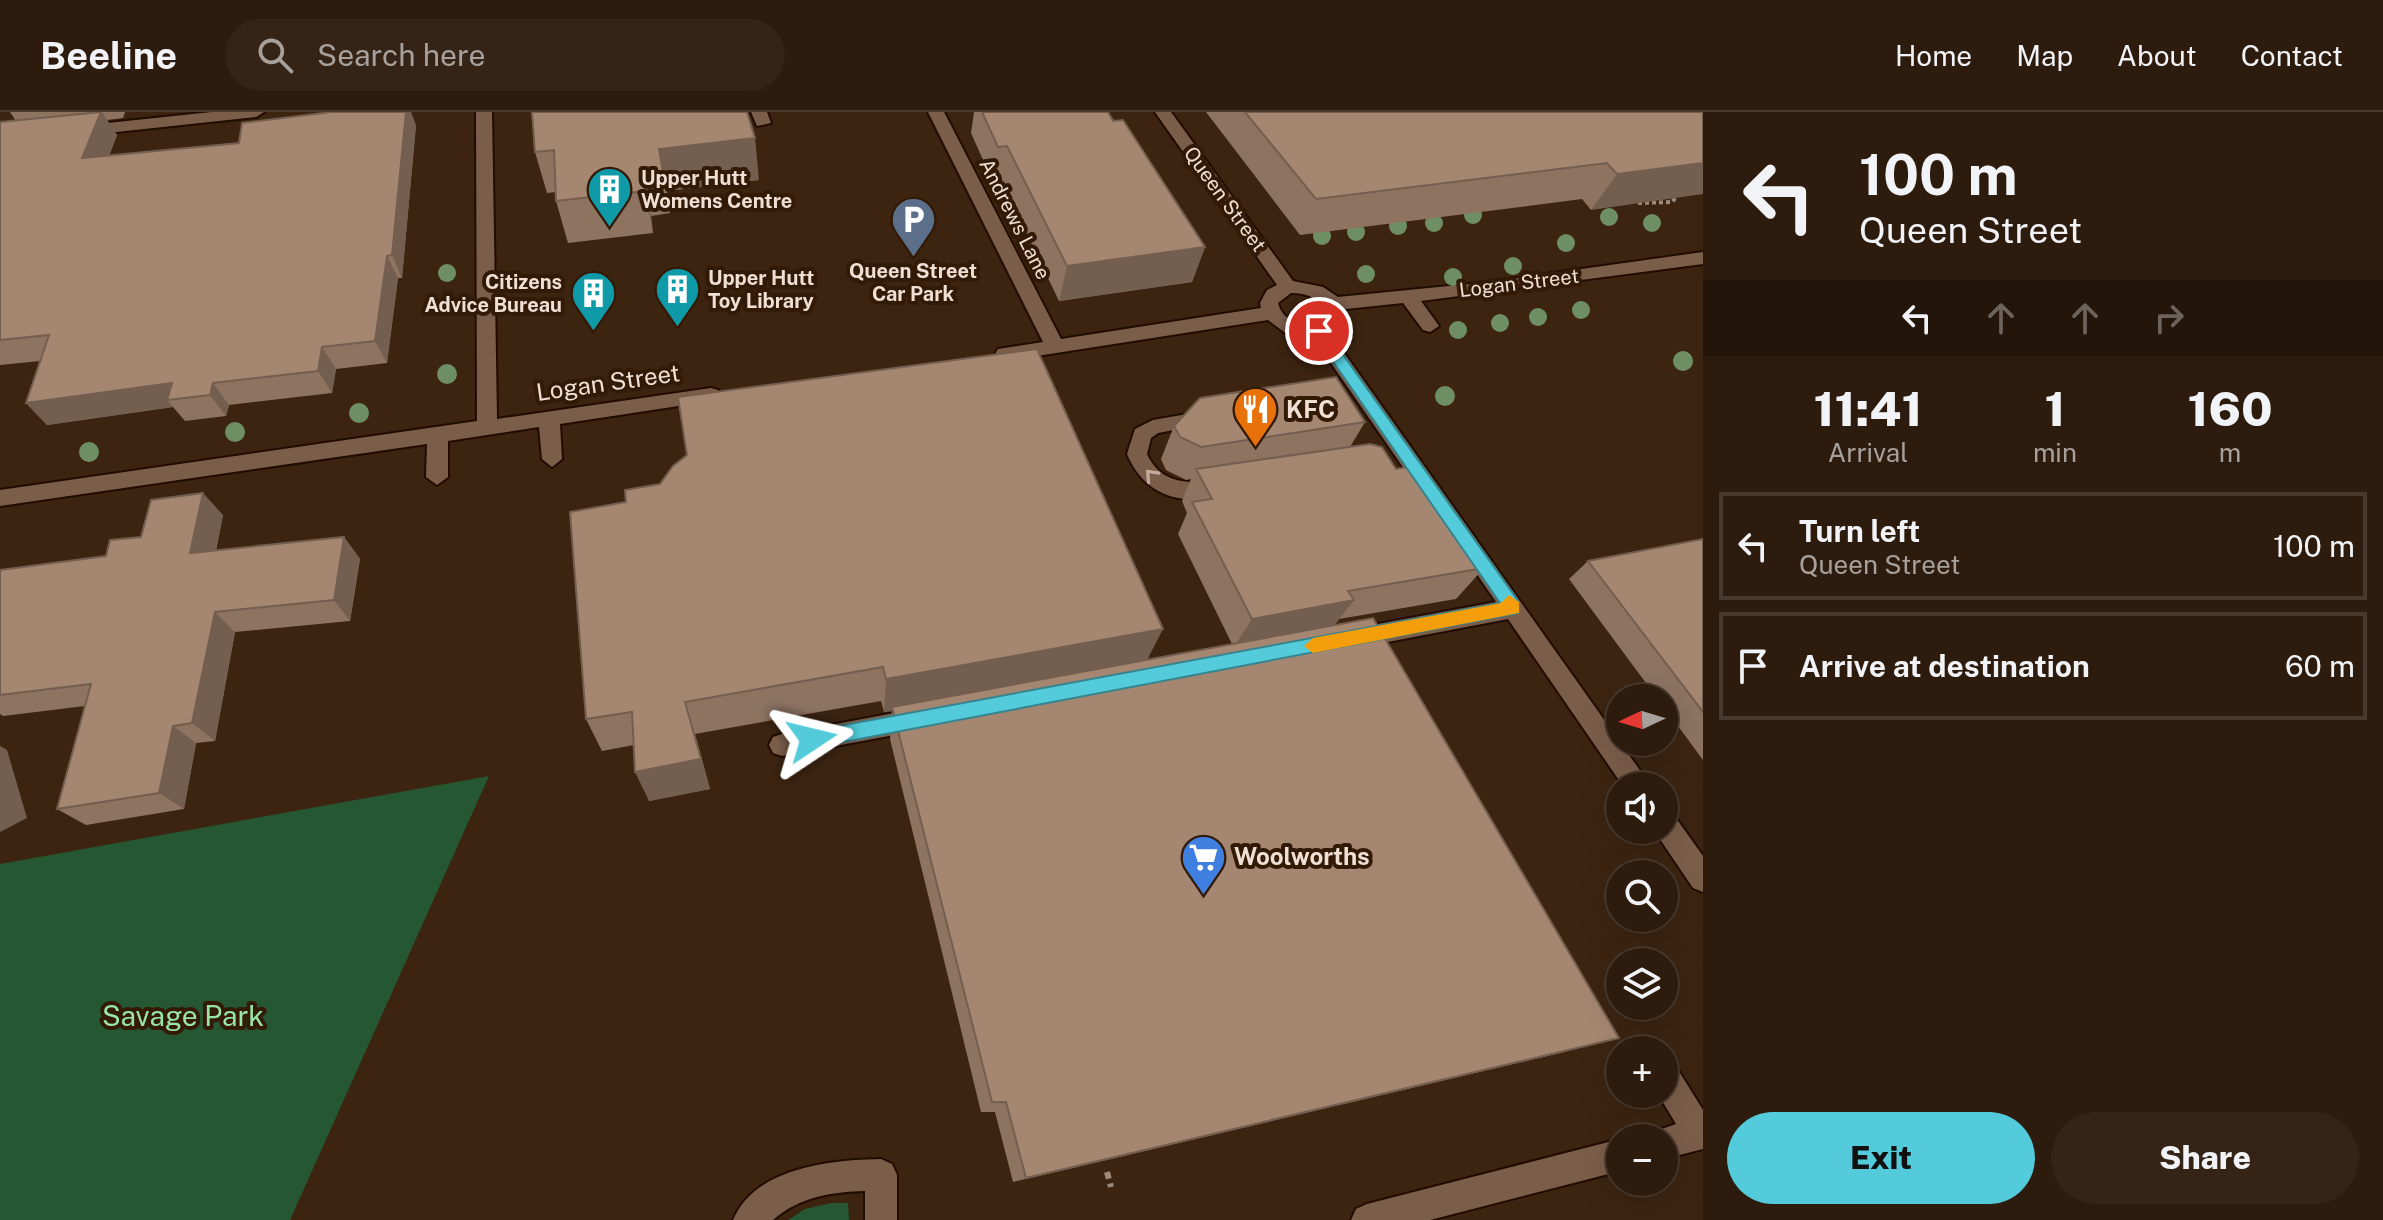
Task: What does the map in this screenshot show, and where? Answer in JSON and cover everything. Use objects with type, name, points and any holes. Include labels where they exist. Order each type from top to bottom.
[{"type":"street","points":[[60,133],[256,112]]},
{"type":"street","points":[[484,112],[487,427]]},
{"type":"street","name":"Andrews Lane","points":[[936,112],[1055,346]]},
{"type":"street","name":"Queen Street","points":[[1163,112],[1288,287]]},
{"type":"street","name":"Logan Street","points":[[1334,304],[1703,258]]},
{"type":"street","points":[[1288,287],[1309,288],[1334,304],[1338,311],[1334,324],[1319,331],[1286,326],[1271,313],[1269,299],[1288,287]]},
{"type":"street","points":[[1408,296],[1430,326]]},
{"type":"street","points":[[991,356],[1028,361],[1055,346],[1271,313]]},
{"type":"street","points":[[1319,331],[1628,772]]},
{"type":"street","points":[[1333,390],[1357,386]]},
{"type":"street","name":"Logan Street","points":[[0,498],[739,391]]},
{"type":"street","points":[[1235,413],[1153,427],[1142,434],[1137,454],[1150,476],[1171,490],[1203,491],[1247,483]]},
{"type":"street","points":[[549,418],[552,459]]},
{"type":"street","points":[[437,477],[438,434]]},
{"type":"street","points":[[1385,466],[1411,461]]},
{"type":"street","points":[[1320,644],[1513,608]]},
{"type":"street","points":[[782,745],[950,714]]},
{"type":"street","points":[[1678,843],[1703,879]]},
{"type":"street","points":[[1678,1097],[1702,1134],[1678,1140]]},
{"type":"street","points":[[1367,1220],[1406,1215],[1606,1159]]},
{"type":"street","points":[[749,1220],[777,1195],[832,1176],[881,1175],[881,1220]]},
{"type":"path","points":[[1638,203],[1672,202],[1680,192]]},
{"type":"path","points":[[1107,1172],[1111,1187]]},
{"type":"green space","name":"Savage Park","points":[[489,776],[290,1220],[0,1220],[0,864]]},
{"type":"green space","points":[[848,1203],[849,1220],[788,1220],[805,1209]]},
{"type":"building","points":[[101,112],[82,158],[239,143],[242,123],[331,112],[406,112],[392,255],[387,256],[375,341],[322,347],[318,371],[213,383],[210,395],[167,400],[172,383],[26,403],[49,335],[0,340],[0,122]]},
{"type":"building","points":[[532,112],[747,112],[755,138],[659,149],[663,172],[643,174],[645,191],[556,201],[554,150],[535,152]]},
{"type":"building","points":[[982,112],[1108,112],[1113,121],[1123,120],[1205,247],[1067,266],[1007,146],[998,147]]},
{"type":"building","points":[[1245,112],[1703,112],[1703,163],[1617,174],[1607,163],[1316,199]]},
{"type":"building","points":[[1037,349],[1163,629],[886,679],[883,667],[685,702],[701,759],[635,772],[632,712],[586,719],[570,512],[626,502],[625,490],[660,484],[673,466],[687,455],[678,397]]},
{"type":"building","points":[[1336,377],[1365,422],[1201,447],[1180,437],[1174,426],[1200,398]]},
{"type":"building","points":[[1370,444],[1382,447],[1396,469],[1413,466],[1484,568],[1348,591],[1354,600],[1252,619],[1192,502],[1212,499],[1196,469]]},
{"type":"building","points":[[203,493],[190,553],[344,537],[334,600],[215,612],[192,723],[173,726],[159,793],[57,809],[91,684],[0,695],[0,570],[106,556],[110,540],[141,537],[151,500]]},
{"type":"building","points":[[1703,539],[1703,712],[1588,561]]},
{"type":"building","name":"Woolworths","points":[[1373,618],[1618,1036],[1606,1036],[1606,1041],[1026,1178],[1006,1102],[992,1102],[892,707]]},
{"type":"slow traffic","points":[[1313,646],[1513,608],[1509,602]]},
{"type":"place","name":"Upper Hutt Womens Centre","points":[[610,229]]},
{"type":"place","name":"Queen Street Car Park","points":[[913,258]]},
{"type":"place","name":"Upper Hutt Toy Library","points":[[677,329]]},
{"type":"place","name":"Citizens Advice Bureau","points":[[593,333]]},
{"type":"place","name":"KFC","points":[[1255,449]]},
{"type":"place","name":"Woolworths","points":[[1203,896]]},
{"type":"route","points":[[812,739],[1513,608],[1319,331]]}]
